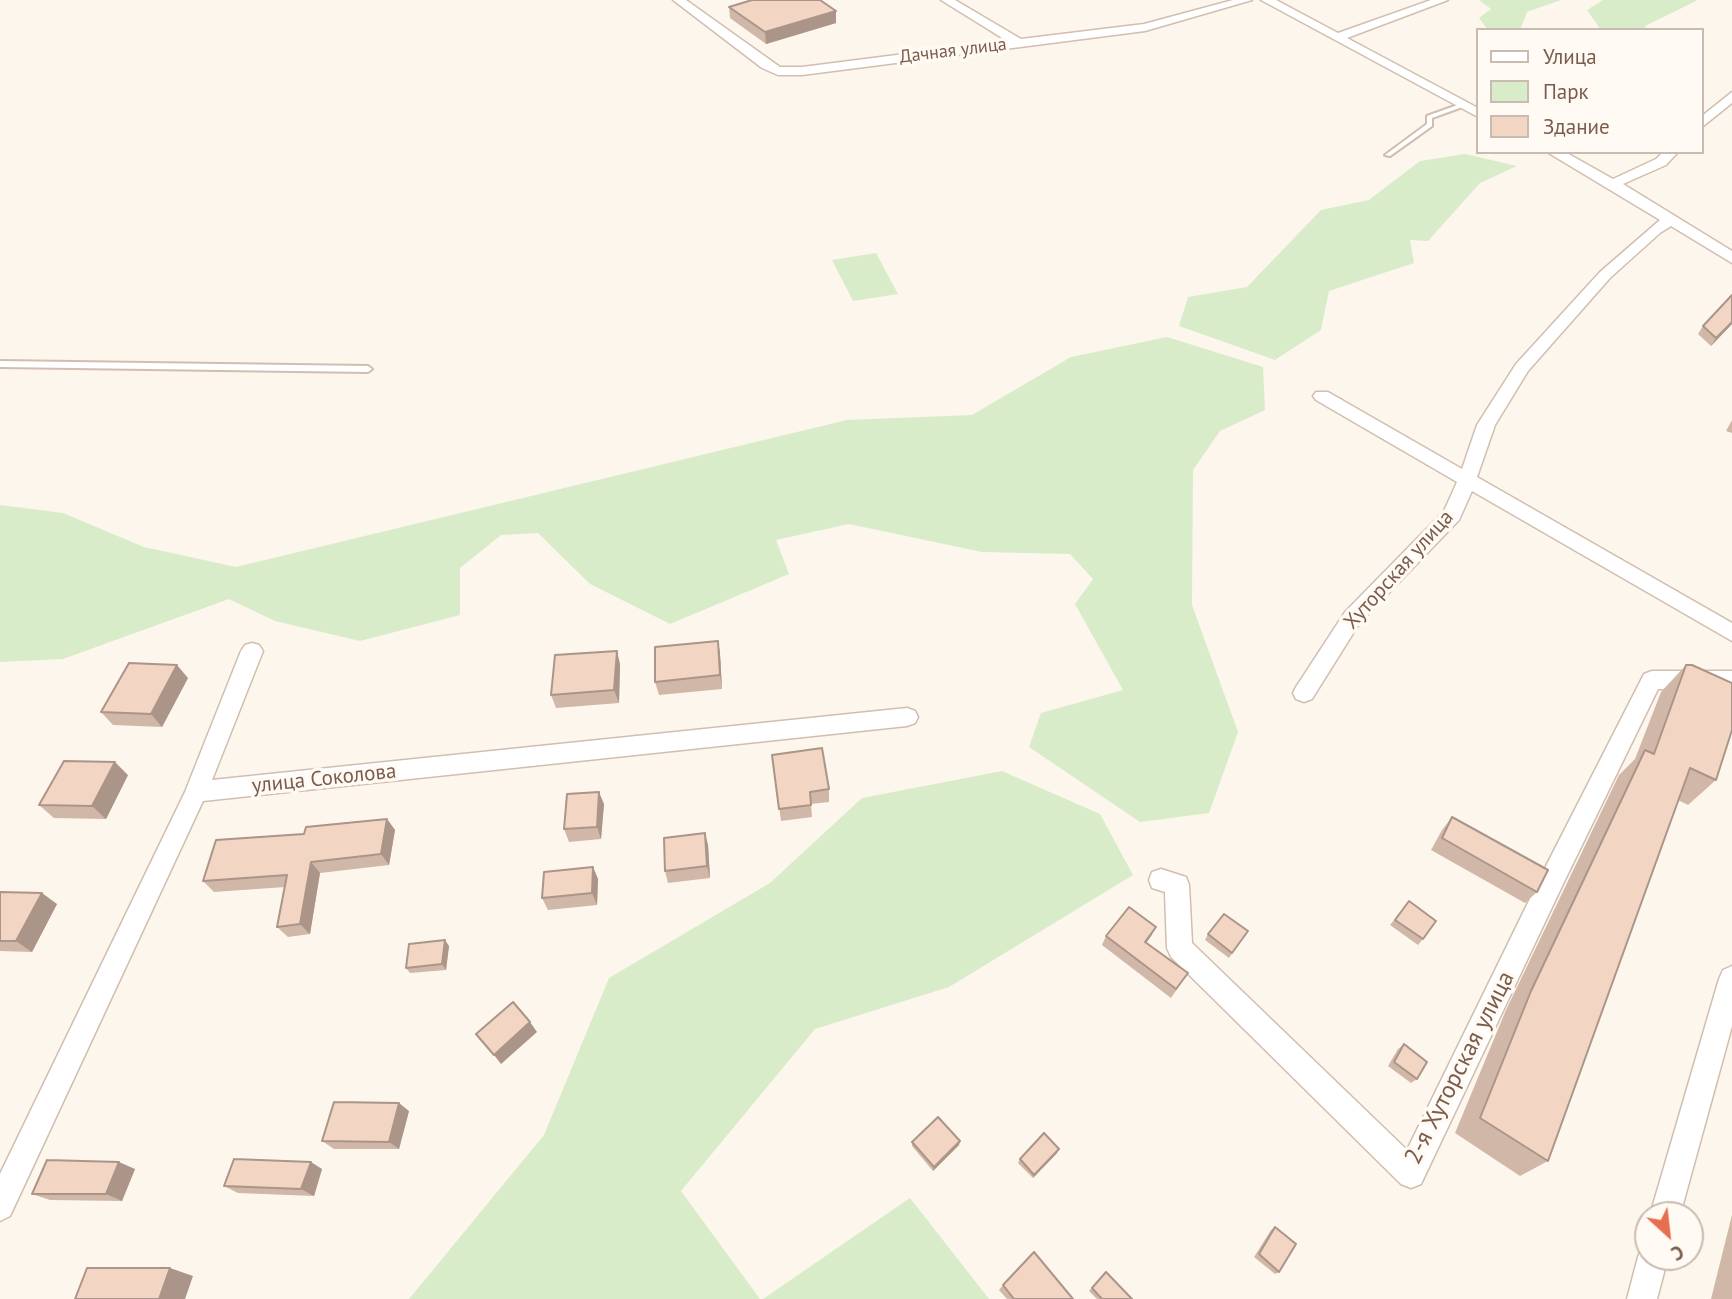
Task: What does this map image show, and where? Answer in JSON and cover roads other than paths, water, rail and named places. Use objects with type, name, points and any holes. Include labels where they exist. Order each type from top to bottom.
[{"type":"street","name":"Дачная улица","points":[[679,0],[766,65],[778,71],[802,71],[1144,27],[1236,1]]},
{"type":"street","points":[[947,0],[1019,43]]},
{"type":"street","points":[[1267,0],[1476,112]]},
{"type":"street","points":[[1337,38],[1442,0]]},
{"type":"street","points":[[1704,121],[1732,96]]},
{"type":"street","points":[[1558,154],[1613,184],[1732,258]]},
{"type":"street","points":[[1613,184],[1661,162],[1669,154]]},
{"type":"street","name":"Хуторская улица","points":[[1304,693],[1352,618],[1452,515],[1486,425],[1522,368],[1605,275],[1654,230],[1671,220]]},
{"type":"street","points":[[1322,396],[1732,633]]},
{"type":"street","points":[[0,1206],[196,792],[252,652]]},
{"type":"street","name":"2-я Хуторская улица","points":[[1161,880],[1177,885],[1180,948],[1411,1174],[1554,876],[1652,680],[1732,680]]},
{"type":"street","name":"улица Соколова","points":[[196,792],[907,717]]},
{"type":"street","points":[[1669,1201],[1732,979]]},
{"type":"street","points":[[1642,1299],[1649,1271]]},
{"type":"lane","points":[[1388,155],[1430,125],[1429,117],[1463,105]]},
{"type":"lane","points":[[0,364],[368,369]]}]
